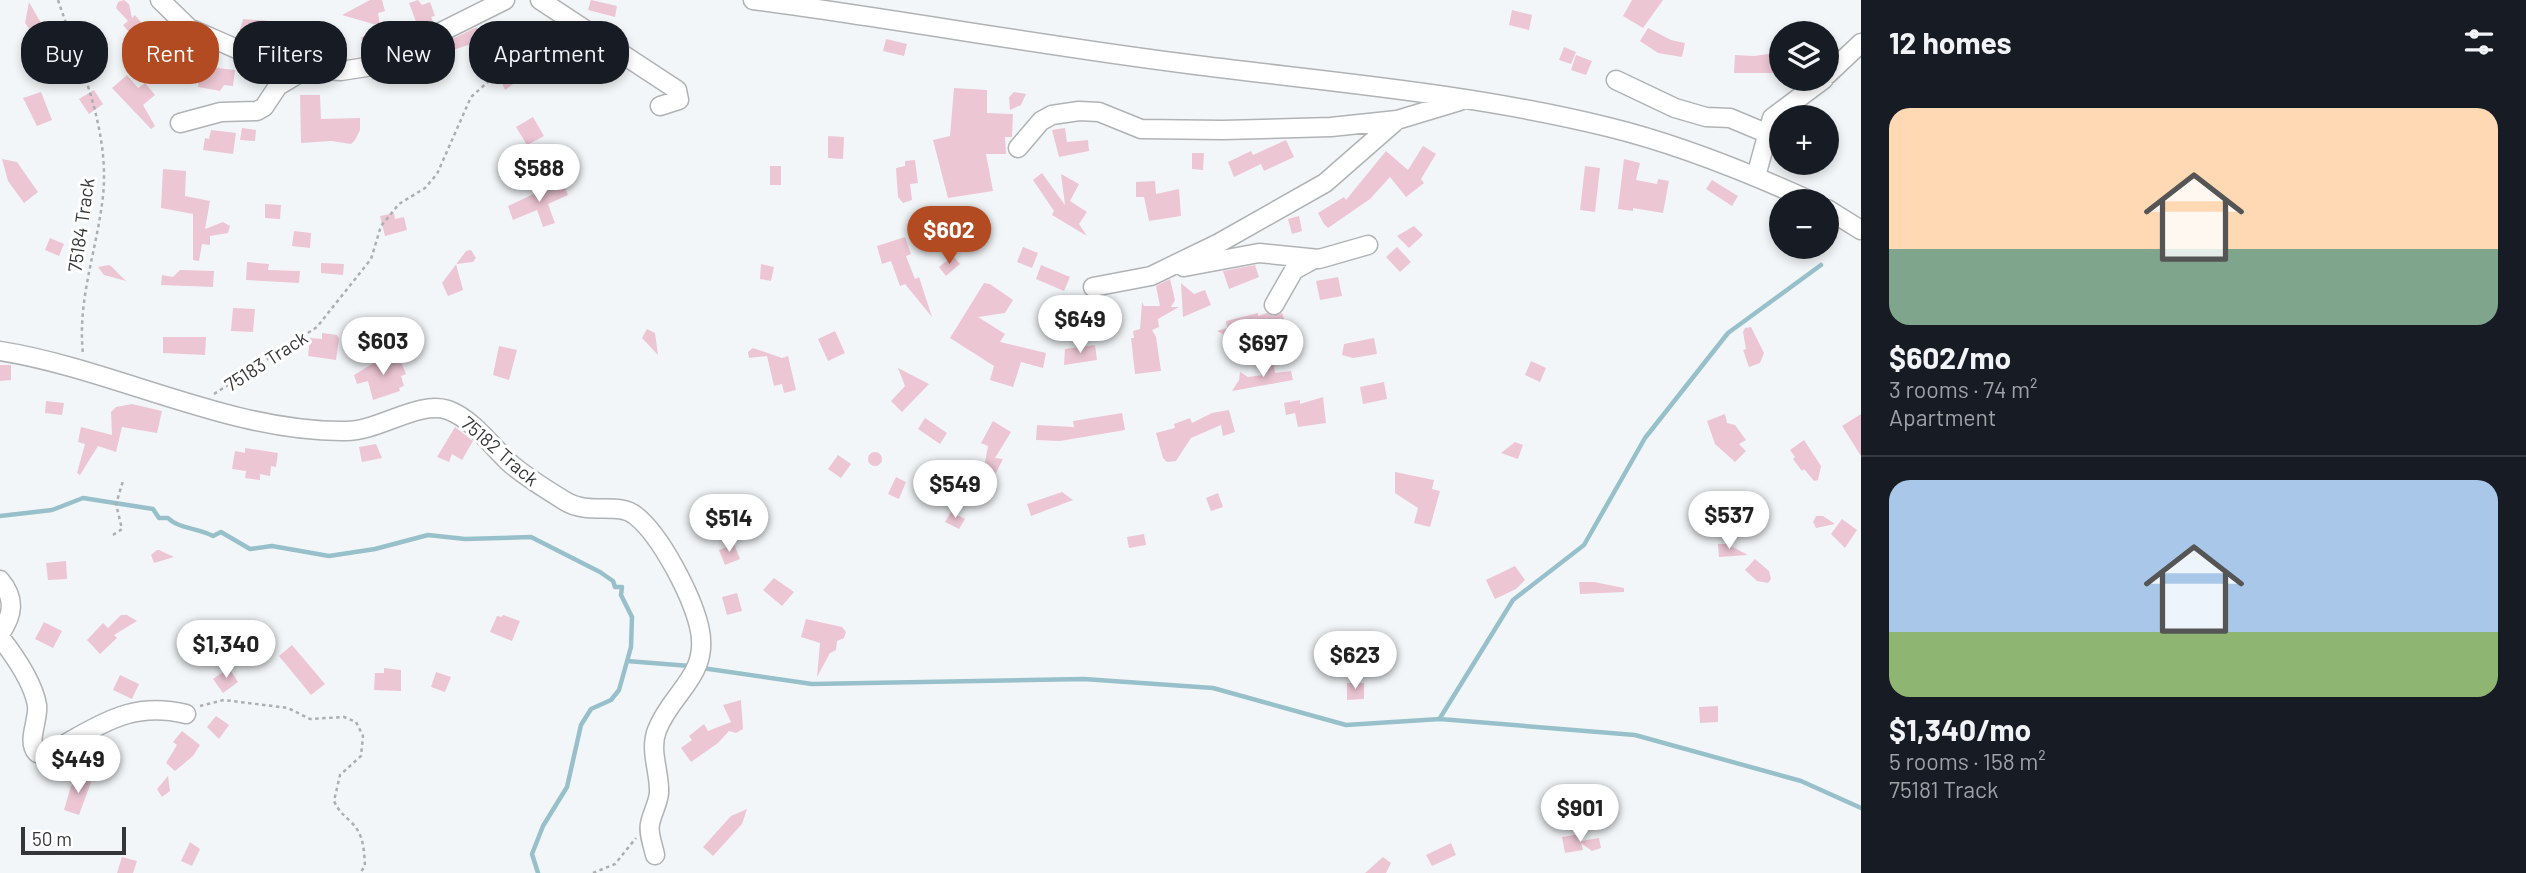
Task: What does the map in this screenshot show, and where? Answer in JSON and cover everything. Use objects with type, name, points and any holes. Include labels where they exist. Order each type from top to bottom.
[{"type":"street","points":[[160,0],[189,28],[233,47]]},
{"type":"street","points":[[347,70],[373,66],[505,0]]},
{"type":"street","points":[[540,0],[574,21]]},
{"type":"street","points":[[753,0],[893,18],[1185,64],[1467,99],[1608,127],[1728,164],[1785,189]]},
{"type":"street","points":[[1839,64],[1861,43]]},
{"type":"street","points":[[629,58],[677,90],[679,100],[660,106]]},
{"type":"street","points":[[1616,80],[1675,108],[1706,117],[1730,118],[1766,133]]},
{"type":"street","points":[[180,122],[221,112],[257,111],[264,107],[281,84]]},
{"type":"street","points":[[1756,176],[1772,118],[1807,91]]},
{"type":"street","points":[[1018,148],[1041,121],[1052,115],[1079,111],[1099,112],[1141,128],[1169,130],[1331,127],[1397,120],[1467,99]]},
{"type":"street","points":[[1170,269],[1319,188],[1397,120]]},
{"type":"street","points":[[1839,216],[1861,230]]},
{"type":"street","points":[[1093,287],[1141,279],[1170,269],[1259,253],[1334,257],[1368,245]]},
{"type":"street","points":[[1275,305],[1294,270],[1314,258]]},
{"type":"street","name":"75182 Track","points":[[0,351],[50,359],[292,429],[348,432],[382,426],[434,406],[456,414],[513,466],[573,506],[586,510],[622,510],[636,515],[677,574],[692,607],[701,640],[694,676],[665,713],[656,732],[653,749],[659,790],[649,827],[656,855]]},
{"type":"street","points":[[0,580],[10,595],[11,619],[0,636],[35,698],[38,716],[32,743],[37,753],[55,751],[129,712],[152,708],[186,714]]},
{"type":"path","name":"75184 Track","points":[[58,0],[92,96],[100,138],[103,194],[80,324],[83,355],[92,373]]},
{"type":"path","name":"75183 Track","points":[[183,399],[216,393],[317,327],[371,259],[382,226],[399,204],[425,188],[437,174],[471,96],[485,84]]},
{"type":"path","points":[[113,535],[122,529],[116,504],[123,481]]},
{"type":"path","points":[[186,714],[224,700],[288,708],[310,719],[344,717],[356,722],[363,736],[361,756],[340,775],[334,802],[341,815],[353,823],[363,839],[365,866],[360,873]]},
{"type":"path","points":[[593,873],[615,864],[622,858],[626,848],[649,827]]},
{"type":"building","points":[[124,0],[129,4],[132,18],[135,15],[140,21],[128,21],[116,8],[118,2]]},
{"type":"building","points":[[370,0],[382,0],[385,11],[378,13],[379,21],[363,21],[342,15]]},
{"type":"building","points":[[418,0],[422,5],[430,2],[435,16],[431,17],[433,21],[416,21],[409,3]]},
{"type":"building","points":[[591,0],[617,6],[615,17],[588,10]]},
{"type":"building","points":[[1632,0],[1663,0],[1643,28],[1623,16]]},
{"type":"building","points":[[29,2],[40,21],[25,21]]},
{"type":"building","points":[[1512,10],[1532,15],[1529,30],[1509,25]]},
{"type":"building","points":[[1648,28],[1671,40],[1685,43],[1682,57],[1658,53],[1640,41]]},
{"type":"building","points":[[469,31],[469,45],[455,49],[455,38]]},
{"type":"building","points":[[886,39],[907,44],[904,56],[883,51]]},
{"type":"building","points":[[1564,47],[1576,52],[1571,64],[1559,60]]},
{"type":"building","points":[[1769,54],[1769,73],[1734,73],[1735,55]]},
{"type":"building","points":[[1576,55],[1592,61],[1586,75],[1571,70]]},
{"type":"building","points":[[219,68],[233,70],[233,86],[224,85],[220,91],[198,87],[198,84],[219,84]]},
{"type":"building","points":[[122,79],[122,84],[135,84],[138,88],[146,84],[155,95],[143,105],[155,126],[151,129],[112,88]]},
{"type":"building","points":[[502,84],[513,84],[505,90]]},
{"type":"building","points":[[954,88],[987,90],[987,113],[1013,114],[1012,137],[1005,137],[1006,154],[986,154],[993,191],[948,198],[933,140],[950,136]]},
{"type":"building","points":[[94,90],[103,104],[89,114],[79,99]]},
{"type":"building","points":[[41,92],[52,120],[37,126],[23,98]]},
{"type":"building","points":[[1014,92],[1026,94],[1021,105],[1010,110],[1009,97]]},
{"type":"building","points":[[300,95],[320,95],[321,119],[360,118],[360,130],[355,140],[351,144],[331,141],[301,143]]},
{"type":"building","points":[[533,117],[544,136],[527,145],[516,127]]},
{"type":"building","points":[[242,128],[256,130],[255,141],[240,140]]},
{"type":"building","points":[[1065,128],[1067,142],[1088,140],[1089,151],[1059,157],[1052,130]]},
{"type":"building","points":[[211,130],[236,133],[233,154],[203,150],[205,138],[209,139]]},
{"type":"building","points":[[828,136],[844,137],[843,159],[828,158]]},
{"type":"building","points":[[1286,140],[1294,157],[1264,171],[1261,164],[1234,177],[1228,162],[1251,151],[1253,155]]},
{"type":"building","points":[[1423,146],[1436,154],[1421,179],[1424,183],[1406,197],[1390,177],[1370,199],[1328,228],[1324,224],[1318,213],[1344,197],[1346,200],[1386,151],[1408,170]]},
{"type":"building","points":[[1192,153],[1204,153],[1203,170],[1192,169]]},
{"type":"building","points":[[2,159],[17,162],[38,192],[24,203],[8,181]]},
{"type":"building","points":[[1624,159],[1640,163],[1636,180],[1657,184],[1658,179],[1669,181],[1663,213],[1633,208],[1633,211],[1618,209]]},
{"type":"building","points":[[915,160],[918,183],[910,184],[912,200],[903,203],[898,197],[896,168],[905,166],[905,161]]},
{"type":"building","points":[[770,166],[781,166],[781,185],[770,185]]},
{"type":"building","points":[[1585,166],[1600,168],[1595,212],[1580,210]]},
{"type":"building","points":[[163,169],[186,171],[185,196],[210,201],[205,229],[223,222],[230,226],[228,233],[210,236],[210,245],[202,244],[199,261],[193,260],[193,214],[161,208]]},
{"type":"building","points":[[1042,173],[1065,205],[1061,174],[1079,184],[1070,201],[1087,212],[1079,224],[1087,236],[1052,215],[1054,211],[1033,180]]},
{"type":"building","points":[[1712,180],[1738,196],[1732,206],[1706,189]]},
{"type":"building","points":[[562,181],[568,195],[548,204],[555,223],[543,227],[537,210],[513,220],[508,206]]},
{"type":"building","points":[[1155,181],[1156,194],[1179,189],[1181,216],[1149,221],[1144,197],[1136,197],[1136,182]]},
{"type":"building","points":[[265,204],[281,205],[280,219],[265,218]]},
{"type":"building","points":[[394,213],[395,219],[404,217],[407,230],[385,236],[380,216]]},
{"type":"building","points":[[1299,216],[1302,231],[1292,234],[1288,219]]},
{"type":"building","points":[[1414,226],[1423,235],[1409,248],[1397,236]]},
{"type":"building","points":[[294,231],[311,233],[310,248],[292,246]]},
{"type":"building","points":[[905,237],[911,254],[906,256],[915,279],[919,277],[932,317],[905,284],[900,286],[891,261],[882,264],[877,246]]},
{"type":"building","points":[[50,238],[64,244],[59,256],[45,250]]},
{"type":"building","points":[[1023,247],[1038,253],[1032,268],[1017,262]]},
{"type":"building","points":[[1397,247],[1411,262],[1400,272],[1386,257]]},
{"type":"building","points":[[471,250],[476,258],[473,262],[456,264],[466,251]]},
{"type":"building","points":[[953,256],[960,264],[946,276],[939,267]]},
{"type":"building","points":[[247,262],[269,264],[268,270],[300,271],[299,283],[246,280]]},
{"type":"building","points":[[321,263],[344,264],[343,275],[321,273]]},
{"type":"building","points":[[456,264],[463,290],[448,296],[442,283]]},
{"type":"building","points":[[761,264],[774,267],[771,281],[760,279]]},
{"type":"building","points":[[109,265],[126,281],[104,275],[98,267]]},
{"type":"building","points":[[1041,265],[1070,277],[1064,291],[1036,279]]},
{"type":"building","points":[[1255,265],[1259,277],[1229,289],[1223,271]]},
{"type":"building","points":[[180,270],[214,271],[213,287],[161,285],[162,275],[173,277]]},
{"type":"building","points":[[1338,277],[1342,296],[1320,300],[1316,281]]},
{"type":"building","points":[[1170,279],[1175,300],[1171,307],[1179,307],[1158,319],[1159,327],[1152,330],[1156,337],[1161,371],[1135,374],[1131,338],[1134,338],[1133,331],[1140,329],[1142,302],[1144,306],[1160,306],[1156,286]]},
{"type":"building","points":[[984,283],[990,284],[1013,300],[1005,313],[978,317],[1005,334],[1000,342],[1046,353],[1043,368],[1021,362],[1013,387],[990,380],[994,366],[950,338]]},
{"type":"building","points":[[1181,283],[1194,294],[1205,290],[1211,305],[1183,317]]},
{"type":"building","points":[[233,308],[255,309],[253,332],[231,331]]},
{"type":"building","points":[[1258,313],[1258,316],[1267,313],[1273,316],[1282,313],[1286,325],[1230,338],[1217,331],[1227,328],[1226,321]]},
{"type":"building","points":[[1751,327],[1764,353],[1760,363],[1749,367],[1743,350],[1746,349],[1743,332],[1745,328]]},
{"type":"building","points":[[647,329],[655,333],[658,355],[642,338]]},
{"type":"building","points":[[835,331],[845,353],[828,361],[818,339]]},
{"type":"building","points":[[322,333],[337,335],[339,339],[336,360],[308,356],[310,338],[322,339]]},
{"type":"building","points":[[163,337],[206,337],[205,355],[163,353]]},
{"type":"building","points":[[1374,338],[1377,354],[1353,358],[1342,355],[1344,344]]},
{"type":"building","points":[[1095,345],[1097,360],[1064,365],[1065,349]]},
{"type":"building","points":[[499,346],[517,350],[509,380],[493,375]]},
{"type":"building","points":[[753,348],[782,358],[788,356],[796,390],[784,393],[782,384],[774,386],[767,356],[749,358],[748,352]]},
{"type":"building","points":[[398,355],[406,374],[401,376],[404,386],[399,388],[400,391],[373,400],[368,381],[357,384],[354,375],[377,361]]},
{"type":"building","points":[[1531,361],[1546,368],[1540,382],[1525,375]]},
{"type":"building","points":[[0,365],[11,365],[11,380],[0,381]]},
{"type":"building","points":[[1274,365],[1275,373],[1291,371],[1293,380],[1232,391],[1239,380],[1240,372],[1248,377],[1263,375],[1262,367]]},
{"type":"building","points":[[898,368],[929,384],[902,412],[891,401],[905,386]]},
{"type":"building","points":[[1384,382],[1387,399],[1363,404],[1360,387]]},
{"type":"building","points":[[1323,397],[1326,423],[1298,427],[1295,413],[1286,415],[1284,403],[1300,400],[1300,404]]},
{"type":"building","points":[[46,401],[64,403],[62,415],[45,413]]},
{"type":"building","points":[[132,404],[162,411],[157,433],[122,427],[116,452],[98,446],[80,475],[77,473],[85,444],[78,442],[81,427],[112,435],[111,412],[116,407]]},
{"type":"building","points":[[1229,410],[1235,432],[1223,436],[1221,425],[1191,438],[1176,461],[1167,462],[1163,458],[1156,433],[1175,428],[1174,424],[1190,418],[1192,423],[1212,413]]},
{"type":"building","points":[[1122,413],[1125,430],[1060,441],[1036,440],[1037,425],[1074,427],[1073,421]]},
{"type":"building","points":[[1725,414],[1727,423],[1735,425],[1746,440],[1739,444],[1746,451],[1735,462],[1715,444],[1707,421]]},
{"type":"building","points":[[1861,414],[1861,456],[1842,426]]},
{"type":"building","points":[[925,418],[947,433],[940,444],[918,429]]},
{"type":"building","points":[[993,421],[1011,432],[995,458],[1003,459],[980,504],[977,503],[978,496],[970,492],[972,490],[951,480],[958,467],[982,479],[988,446],[981,443]]},
{"type":"building","points":[[455,427],[473,441],[462,460],[452,454],[449,462],[437,457]]},
{"type":"building","points":[[1804,440],[1821,466],[1818,480],[1814,481],[1804,469],[1802,471],[1793,459],[1795,457],[1790,450]]},
{"type":"building","points":[[1515,442],[1523,445],[1518,459],[1501,453]]},
{"type":"building","points":[[376,444],[382,458],[362,462],[359,447]]},
{"type":"building","points":[[245,448],[278,453],[276,467],[271,466],[270,476],[260,474],[260,480],[245,478],[246,471],[232,469],[235,451],[245,453]]},
{"type":"building","points":[[872,452],[878,452],[882,459],[878,466],[872,466],[868,462],[868,456]]},
{"type":"building","points":[[838,455],[851,464],[841,478],[828,469]]},
{"type":"building","points":[[1395,472],[1434,480],[1432,489],[1440,491],[1430,527],[1414,523],[1418,508],[1395,493]]},
{"type":"building","points":[[896,477],[906,482],[899,499],[888,494]]},
{"type":"building","points":[[1062,492],[1073,500],[1031,516],[1027,504]]},
{"type":"building","points":[[1218,493],[1223,507],[1211,511],[1206,498]]},
{"type":"building","points":[[951,512],[965,519],[959,529],[945,522]]},
{"type":"building","points":[[1816,516],[1823,516],[1835,524],[1816,528],[1813,522]]},
{"type":"building","points":[[1842,519],[1857,530],[1845,548],[1831,534]]},
{"type":"building","points":[[1144,534],[1146,545],[1129,548],[1127,537]]},
{"type":"building","points":[[734,544],[740,559],[725,565],[719,550]]},
{"type":"building","points":[[1718,544],[1727,544],[1748,555],[1719,557]]},
{"type":"building","points":[[157,550],[174,557],[154,563],[151,555]]},
{"type":"building","points":[[1755,559],[1769,571],[1771,579],[1768,583],[1757,581],[1745,570]]},
{"type":"building","points":[[66,561],[67,579],[48,580],[46,563]]},
{"type":"building","points":[[1515,566],[1525,580],[1516,589],[1495,599],[1486,580]]},
{"type":"building","points":[[774,578],[794,592],[782,606],[763,590]]},
{"type":"building","points":[[1579,582],[1624,588],[1624,592],[1580,594]]},
{"type":"building","points":[[737,593],[742,611],[727,615],[722,597]]},
{"type":"building","points":[[121,615],[127,615],[137,621],[114,635],[117,638],[100,654],[87,640],[103,623],[108,628]]},
{"type":"building","points":[[503,615],[520,621],[512,641],[490,632],[497,616]]},
{"type":"building","points":[[806,619],[842,627],[846,632],[844,638],[837,641],[836,650],[830,653],[817,677],[820,643],[801,637]]},
{"type":"building","points":[[44,622],[62,631],[53,648],[35,639]]},
{"type":"building","points":[[292,645],[325,684],[311,695],[279,656]]},
{"type":"building","points":[[229,668],[238,682],[223,693],[213,679]]},
{"type":"building","points":[[384,668],[401,670],[401,691],[374,690],[375,673],[384,673]]},
{"type":"building","points":[[436,672],[451,677],[445,692],[431,687]]},
{"type":"building","points":[[120,675],[139,684],[132,699],[113,690]]},
{"type":"building","points":[[1347,683],[1364,683],[1364,699],[1347,700]]},
{"type":"building","points":[[741,700],[743,729],[736,733],[729,731],[718,743],[691,762],[681,748],[692,740],[689,736],[704,724],[708,731],[731,722],[723,705]]},
{"type":"building","points":[[1718,706],[1718,722],[1700,723],[1699,707]]},
{"type":"building","points":[[216,716],[229,725],[219,739],[207,727]]},
{"type":"building","points":[[182,731],[200,745],[193,756],[175,771],[166,763],[177,745],[173,742]]},
{"type":"building","points":[[82,774],[88,776],[91,782],[79,815],[64,810],[71,786]]},
{"type":"building","points":[[168,776],[170,791],[162,797],[157,789]]},
{"type":"building","points":[[747,809],[742,824],[713,856],[703,847],[731,816]]},
{"type":"building","points":[[1580,834],[1581,841],[1599,838],[1601,848],[1592,851],[1581,843],[1583,850],[1565,853],[1562,837]]},
{"type":"building","points":[[190,842],[200,849],[192,866],[181,861]]},
{"type":"building","points":[[1451,843],[1456,855],[1432,866],[1426,855]]},
{"type":"building","points":[[122,857],[137,861],[133,873],[117,873]]},
{"type":"building","points":[[1383,857],[1391,863],[1386,873],[1365,873]]},
{"type":"waterway","points":[[1440,718],[1513,600],[1584,545],[1645,438],[1728,333],[1821,265]]},
{"type":"waterway","points":[[0,516],[52,510],[83,498],[153,509],[159,518],[168,518],[213,536],[221,532],[250,549],[272,546],[329,556],[375,549],[428,535],[465,539],[531,537],[600,572],[613,581],[615,587],[622,587],[621,595],[632,617],[631,647],[619,690],[611,700],[591,709],[581,725],[567,787],[543,826],[532,854],[538,873]]},
{"type":"waterway","points":[[627,661],[690,666]]},
{"type":"waterway","points":[[702,668],[812,684],[1084,679],[1213,688],[1346,725],[1440,719],[1635,735],[1801,781],[1861,808]]}]
